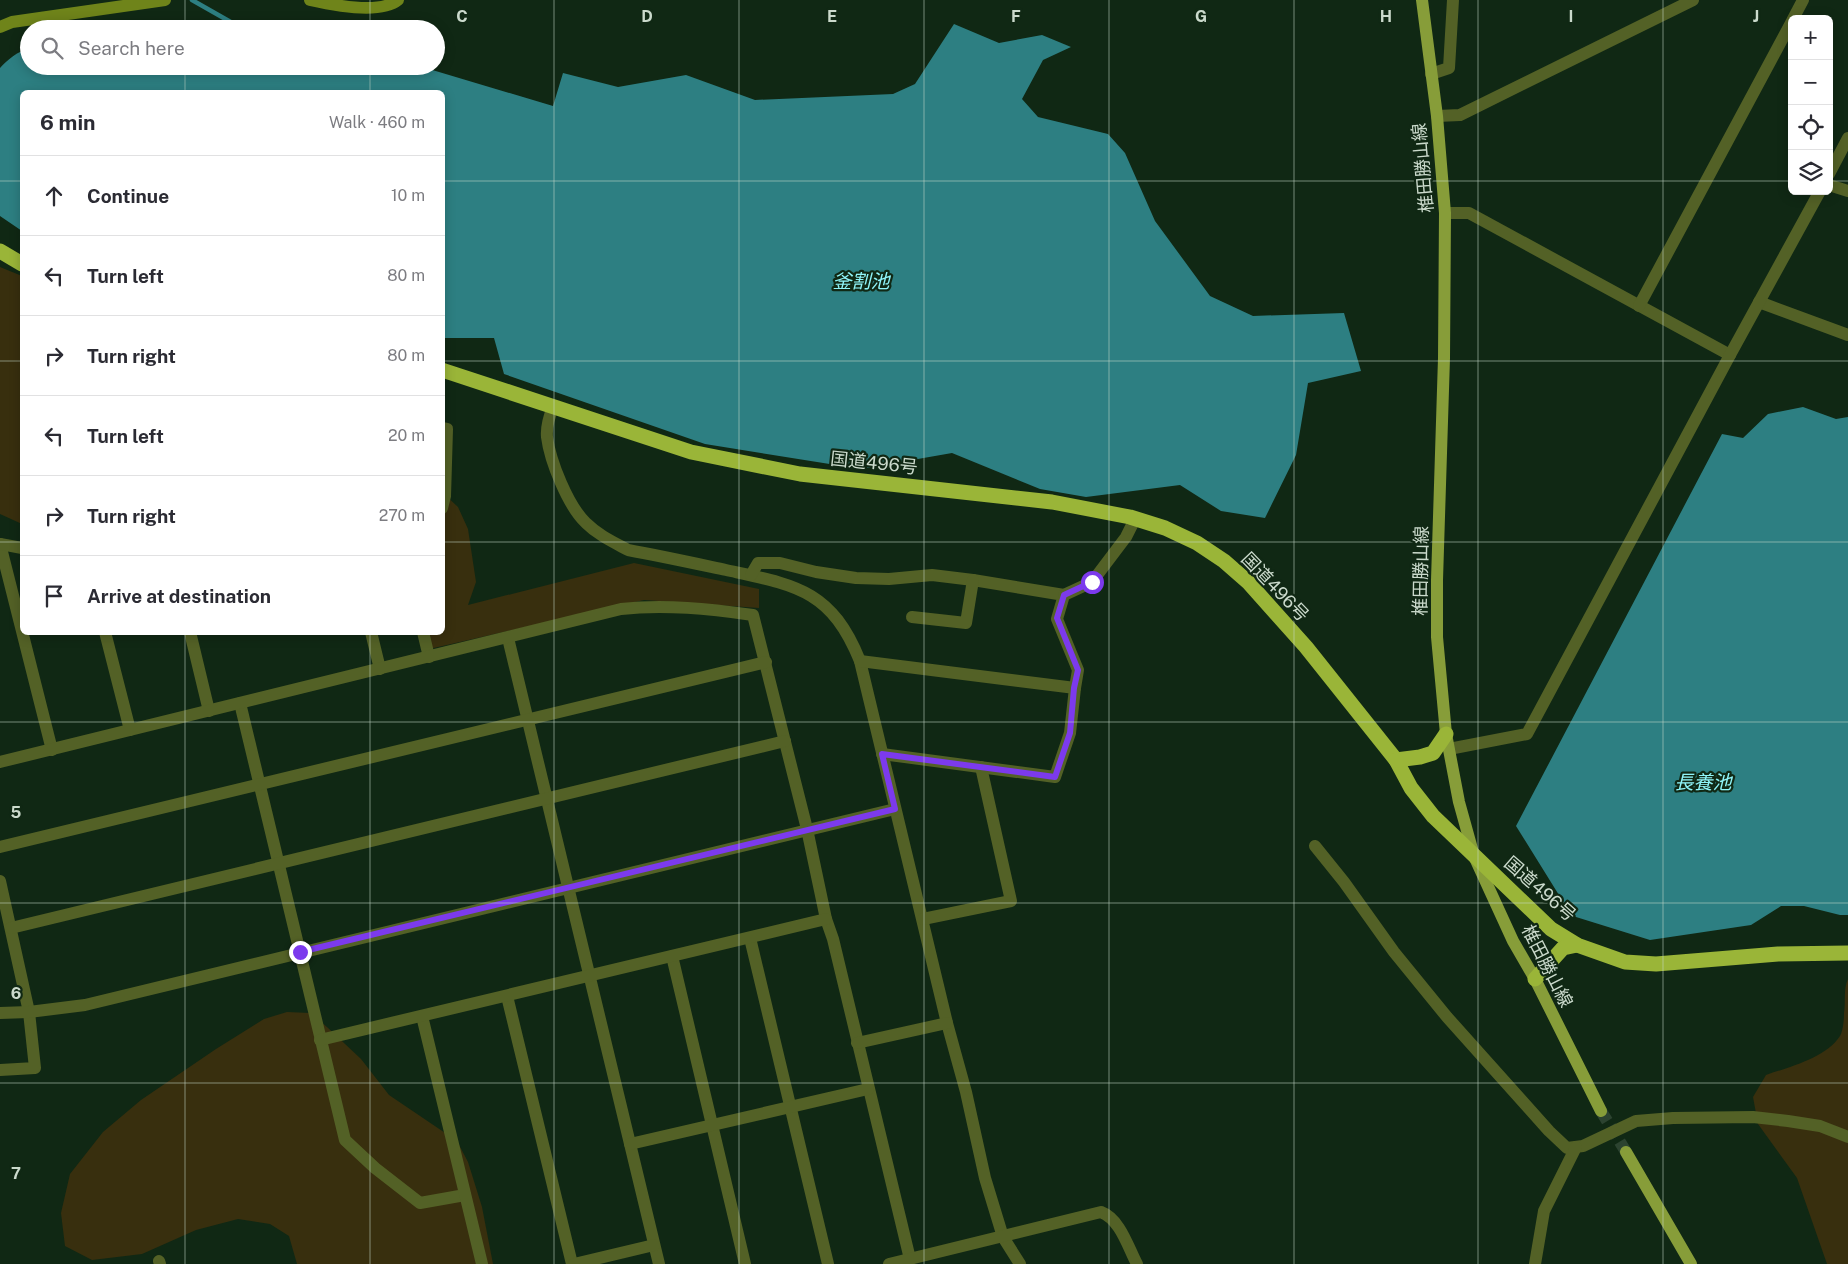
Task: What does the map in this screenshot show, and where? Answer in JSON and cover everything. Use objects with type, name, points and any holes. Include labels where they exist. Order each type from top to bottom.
[{"type":"highway","points":[[0,251],[20,263]]},
{"type":"highway","name":"国道496号","points":[[445,371],[691,452],[800,474],[1052,502],[1135,519],[1165,528],[1197,543],[1224,561],[1248,582],[1306,647],[1396,760],[1411,788],[1433,816],[1552,929],[1577,945],[1625,962],[1656,964],[1778,954],[1848,953]]},
{"type":"highway","points":[[1396,760],[1420,757],[1432,753],[1446,734]]},
{"type":"highway","points":[[1534,979],[1564,948],[1577,945]]},
{"type":"main road","name":"椎田勝山線","points":[[1422,0],[1445,212],[1444,358],[1437,637],[1446,734],[1459,802],[1474,856],[1513,940],[1600,1111]]},
{"type":"main road","points":[[1626,1152],[1691,1264]]},
{"type":"street","points":[[26,20],[166,0]]},
{"type":"street","points":[[310,0],[346,7],[391,6],[398,0]]},
{"type":"street","points":[[1431,74],[1449,68],[1454,0]]},
{"type":"street","points":[[1436,116],[1460,115],[1693,0]]},
{"type":"street","points":[[1795,15],[1803,0]]},
{"type":"street","points":[[0,27],[20,21]]},
{"type":"street","points":[[1639,306],[1788,27]]},
{"type":"street","points":[[1833,166],[1848,138]]},
{"type":"street","points":[[1833,186],[1848,191]]},
{"type":"street","points":[[1449,749],[1528,734],[1730,354],[1818,195]]},
{"type":"street","points":[[1445,212],[1469,213],[1730,354]]},
{"type":"street","points":[[1758,302],[1848,335]]},
{"type":"street","points":[[553,407],[547,423],[547,437],[554,464],[568,500],[585,522],[605,538],[628,550],[751,575],[790,585],[817,600],[832,612],[843,625],[852,641],[860,661],[947,1023],[966,1092],[984,1178],[1003,1236],[1020,1264]]},
{"type":"street","points":[[445,429],[447,429],[445,496]]},
{"type":"street","points":[[751,575],[758,563],[780,563],[816,572],[856,578],[889,579],[932,575],[1064,595],[1092,582],[1126,537],[1135,519]]},
{"type":"street","points":[[20,548],[0,544],[20,623]]},
{"type":"street","points":[[912,617],[966,624],[973,580]]},
{"type":"street","points":[[882,754],[1055,777],[1070,733],[1074,688],[1078,670],[1057,618],[1064,595]]},
{"type":"street","points":[[0,762],[621,609],[643,607],[710,609],[753,615],[807,829],[826,919],[833,939],[910,1259]]},
{"type":"street","points":[[23,635],[52,750]]},
{"type":"street","points":[[106,635],[130,730]]},
{"type":"street","points":[[191,635],[209,711]]},
{"type":"street","points":[[372,635],[380,669]]},
{"type":"street","points":[[424,635],[429,657]]},
{"type":"street","points":[[508,638],[659,1264]]},
{"type":"street","points":[[860,661],[1074,688]]},
{"type":"street","points":[[0,847],[766,662]]},
{"type":"street","points":[[240,704],[345,1140],[375,1168],[420,1203],[465,1194]]},
{"type":"street","points":[[11,928],[785,741]]},
{"type":"street","points":[[923,919],[1011,901],[981,767]]},
{"type":"street","points":[[0,1013],[29,1012],[85,1005],[895,809]]},
{"type":"street","points":[[1315,846],[1344,882],[1394,952],[1447,1017],[1549,1131],[1567,1148],[1583,1146],[1636,1121],[1673,1118],[1753,1118],[1788,1121],[1820,1126],[1848,1137]]},
{"type":"street","points":[[0,881],[29,1012],[35,1068],[0,1070]]},
{"type":"street","points":[[320,1040],[826,919]]},
{"type":"street","points":[[750,938],[828,1264]]},
{"type":"street","points":[[672,956],[745,1264]]},
{"type":"street","points":[[507,996],[573,1264],[654,1245]]},
{"type":"street","points":[[422,1016],[482,1264]]},
{"type":"street","points":[[857,1043],[947,1023]]},
{"type":"street","points":[[630,1144],[868,1089]]},
{"type":"street","points":[[1535,1264],[1544,1211],[1576,1147]]},
{"type":"street","points":[[889,1264],[1101,1212],[1110,1216],[1137,1264]]},
{"type":"shaded area","points":[[0,267],[20,275],[20,523],[0,514]]},
{"type":"shaded area","points":[[445,495],[458,507],[468,529],[476,582],[468,605],[634,563],[759,589],[759,608],[644,600],[425,650],[421,635],[445,635]]},
{"type":"shaded area","points":[[1848,979],[1848,1264],[1827,1264],[1797,1178],[1758,1124],[1753,1097],[1766,1075],[1806,1061],[1834,1044],[1842,1031],[1845,991]]},
{"type":"shaded area","points":[[287,1012],[310,1013],[361,1059],[389,1095],[457,1141],[468,1162],[482,1207],[493,1264],[297,1264],[289,1236],[270,1224],[238,1219],[196,1230],[142,1254],[92,1260],[65,1246],[61,1213],[70,1174],[103,1132],[141,1100],[216,1049],[264,1019]]},
{"type":"water","name":"釜割池","points":[[954,24],[999,43],[1042,35],[1071,47],[1043,60],[1022,99],[1038,117],[1108,134],[1125,153],[1155,221],[1210,296],[1253,316],[1344,313],[1361,371],[1308,383],[1296,455],[1265,518],[1221,511],[1180,485],[1086,497],[1040,489],[952,453],[861,469],[705,444],[504,374],[494,338],[445,338],[445,90],[20,90],[20,230],[0,216],[0,68],[9,59],[20,52],[20,75],[445,74],[553,106],[563,73],[618,87],[686,75],[755,100],[893,94],[915,84]]},
{"type":"water","name":"長養池","points":[[1803,407],[1836,419],[1848,417],[1848,915],[1840,915],[1804,906],[1781,906],[1751,925],[1650,940],[1576,917],[1567,908],[1516,826],[1722,434],[1743,438],[1768,414]]},
{"type":"waterway","points":[[192,0],[227,20]]},
{"type":"tunnel","points":[[1601,1111],[1626,1152]]},
{"type":"route","points":[[300,952],[895,809],[882,754],[1055,777],[1070,733],[1074,688],[1078,670],[1057,618],[1064,595],[1092,582]]}]
